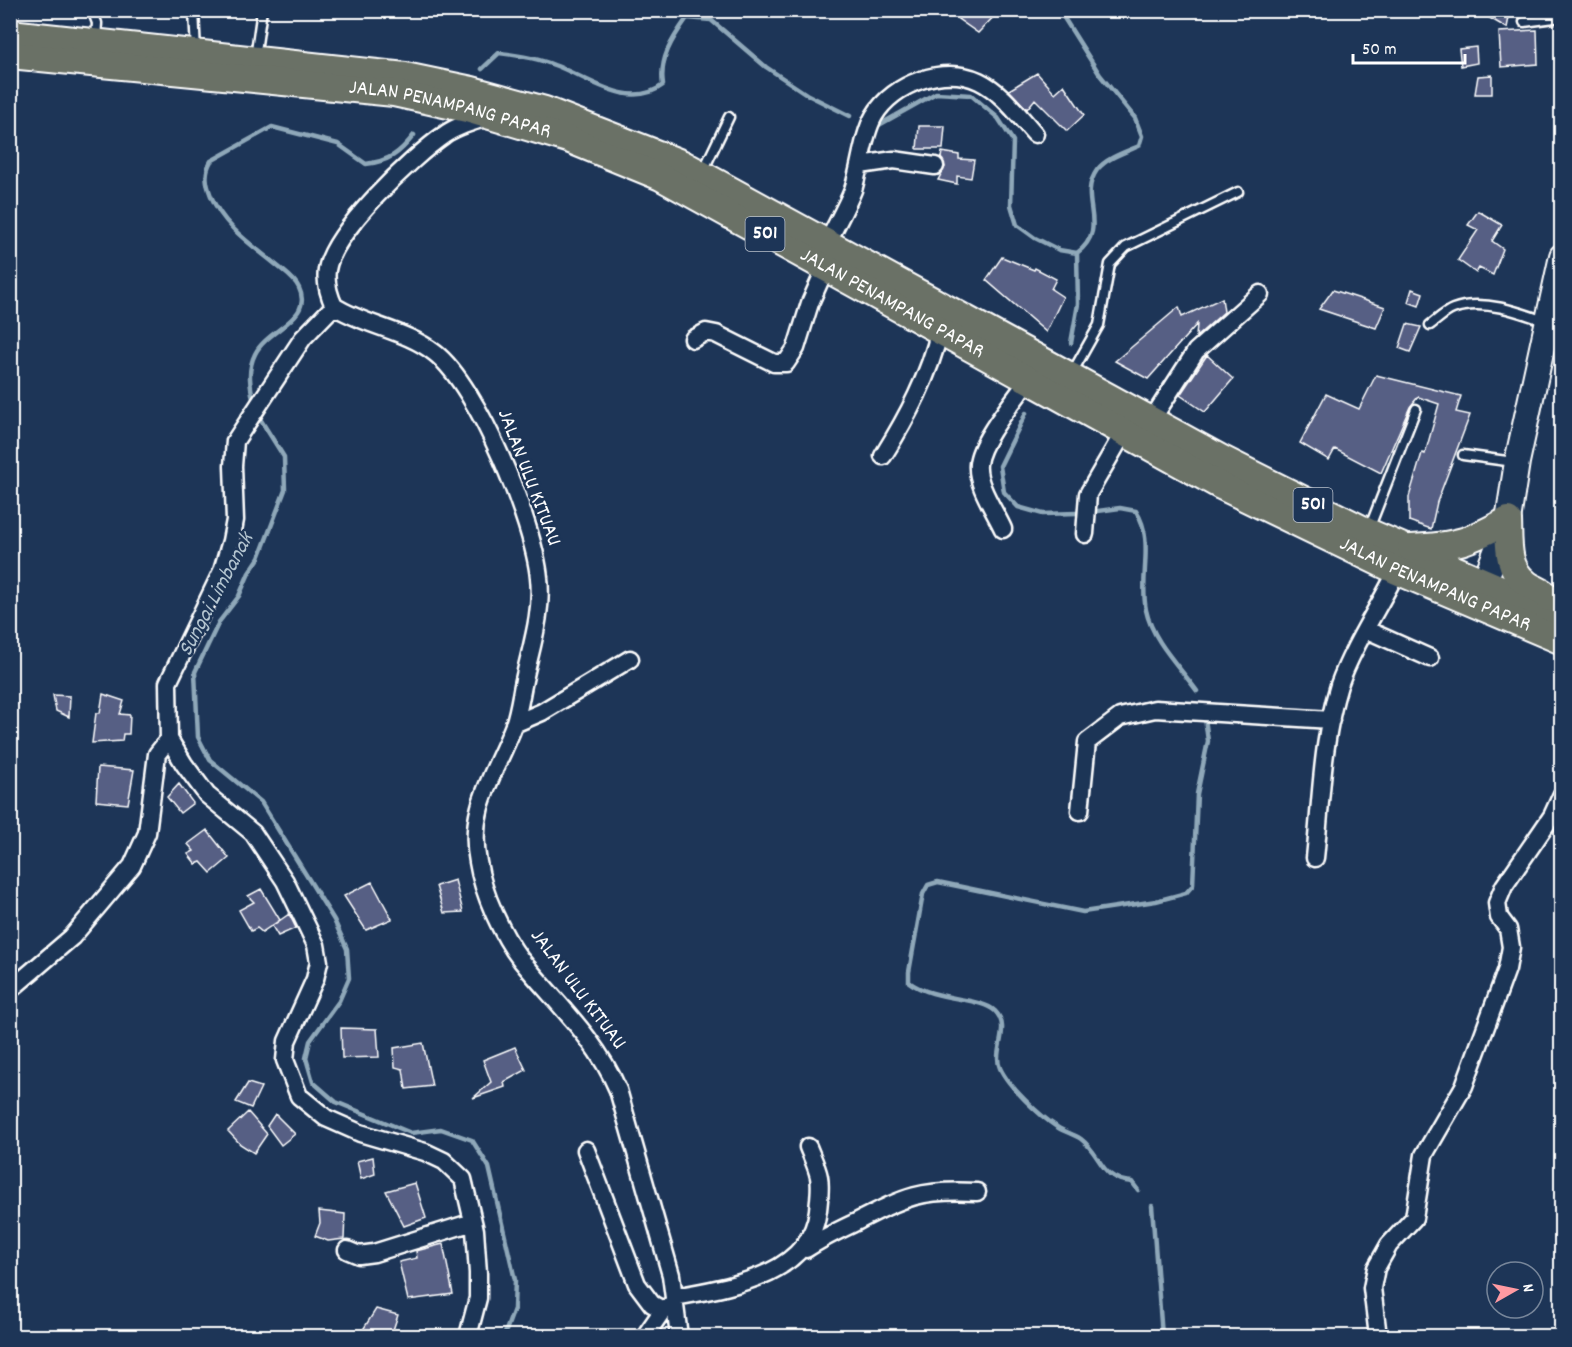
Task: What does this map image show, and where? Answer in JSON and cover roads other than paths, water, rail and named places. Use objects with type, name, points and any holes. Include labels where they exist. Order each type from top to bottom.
[{"type":"main road","name":"JALAN PENAMPANG PAPAR","points":[[10,33],[405,76],[472,90],[588,126],[681,163],[702,174],[940,330],[1221,486],[1401,560],[1484,583],[1562,615]]},
{"type":"main road","name":"JALAN PENAMPANG PAPAR","points":[[10,55],[394,93],[491,116],[568,139],[661,177],[827,255],[1070,376],[1151,421],[1368,532],[1401,560],[1459,599],[1562,641]]},
{"type":"main road","points":[[1562,256],[1517,462],[1508,520],[1509,550],[1514,572],[1526,584],[1546,594],[1562,615]]},
{"type":"main road","points":[[1094,389],[1089,399],[1114,427]]},
{"type":"main road","points":[[1401,560],[1475,538],[1508,520]]},
{"type":"main road","points":[[1459,599],[1474,594],[1484,583],[1508,520]]},
{"type":"street","points":[[693,339],[706,332],[716,334],[774,363],[786,363],[795,348],[827,255],[852,192],[874,117],[889,96],[912,83],[948,75],[977,81],[998,94],[1035,134]]},
{"type":"street","points":[[438,103],[448,115],[445,134]]},
{"type":"street","points":[[468,1336],[478,1298],[473,1222],[463,1179],[444,1161],[425,1152],[360,1133],[326,1118],[299,1096],[285,1060],[287,1041],[315,979],[320,962],[316,945],[285,881],[253,833],[207,795],[184,764],[170,739],[168,683],[222,571],[231,541],[235,520],[232,466],[235,441],[303,338],[334,306],[328,292],[327,270],[346,228],[445,134],[491,116]]},
{"type":"street","points":[[860,165],[894,160],[935,166]]},
{"type":"street","points":[[1151,421],[1196,351],[1260,294]]},
{"type":"street","name":"JALAN ULU KITUAU","points":[[334,306],[352,318],[408,338],[435,352],[461,380],[503,465],[534,548],[540,580],[539,611],[514,724],[484,789],[476,822],[477,861],[486,897],[520,958],[581,1028],[607,1064],[627,1119],[679,1336]]},
{"type":"street","points":[[883,456],[912,409],[934,353],[940,330]]},
{"type":"street","points":[[1003,529],[982,485],[978,465],[987,437],[1004,417],[1030,378]]},
{"type":"street","points":[[1085,534],[1088,494],[1114,427]]},
{"type":"street","points":[[1316,858],[1331,720],[1339,686],[1351,656],[1367,630],[1401,560]]},
{"type":"street","points":[[1367,630],[1431,658]]},
{"type":"street","points":[[514,724],[542,712],[630,659]]},
{"type":"street","points":[[1080,811],[1087,742],[1120,717],[1155,708],[1331,720]]},
{"type":"street","points":[[10,990],[51,957],[91,917],[118,885],[140,852],[147,833],[157,754],[170,739]]},
{"type":"street","points":[[1378,1336],[1372,1288],[1376,1268],[1389,1245],[1414,1218],[1424,1155],[1464,1086],[1507,969],[1511,947],[1508,929],[1499,918],[1497,903],[1504,886],[1552,816],[1562,794]]},
{"type":"street","points":[[788,1263],[809,1239],[817,1222],[819,1179],[808,1147]]},
{"type":"street","points":[[586,1150],[637,1284],[652,1304],[671,1303],[757,1277],[788,1263],[826,1234],[912,1195],[940,1190],[977,1192]]},
{"type":"street","points":[[347,1250],[358,1255],[375,1253],[473,1222]]},
{"type":"street","points":[[645,1336],[671,1303]]},
{"type":"lane","points":[[10,23],[14,10]]},
{"type":"lane","points":[[92,10],[97,23],[96,43]]},
{"type":"lane","points":[[194,10],[196,52]]},
{"type":"lane","points":[[255,59],[261,10]]},
{"type":"lane","points":[[1524,22],[1562,17]]},
{"type":"lane","points":[[702,174],[729,117]]},
{"type":"lane","points":[[1070,376],[1099,325],[1110,264],[1126,247],[1238,192]]},
{"type":"lane","points":[[1430,325],[1453,309],[1480,305],[1522,314],[1547,323]]},
{"type":"lane","points":[[1368,532],[1416,409]]},
{"type":"lane","points":[[1464,455],[1517,462]]},
{"type":"waterway","points":[[879,125],[936,93],[971,95],[998,118],[1013,141],[1011,205],[1017,225],[1035,238],[1059,250],[1077,253],[1087,243],[1092,233],[1090,192],[1097,170],[1111,159],[1139,146],[1142,136],[1135,118],[1100,75],[1059,10]]},
{"type":"waterway","points":[[482,69],[499,53],[513,55],[567,70],[608,89],[636,95],[650,92],[663,85],[665,58],[687,18],[711,20],[766,67],[808,95],[850,116]]},
{"type":"waterway","name":"Sungai Limbanak","points":[[254,403],[250,384],[252,360],[261,345],[295,316],[302,299],[298,285],[293,279],[241,236],[224,218],[211,196],[207,182],[207,170],[211,161],[272,127],[338,144],[366,164],[393,156],[414,135]]},
{"type":"waterway","points":[[1071,343],[1078,304],[1077,253]]},
{"type":"waterway","points":[[1026,413],[1000,466],[1004,492],[1018,507],[1043,514],[1077,513]]},
{"type":"waterway","name":"Sungai Limbanak","points":[[257,414],[284,457],[285,490],[259,558],[249,573],[239,596],[219,622],[195,672],[198,737],[210,760],[261,802],[334,920],[347,949],[349,978],[339,1001],[310,1041],[306,1058],[313,1082],[336,1102],[411,1133],[441,1129],[472,1140],[489,1167],[515,1280],[514,1309],[504,1336]]},
{"type":"waterway","points":[[1098,511],[1120,508],[1136,511],[1145,534],[1144,597],[1149,621],[1160,642],[1197,691]]},
{"type":"waterway","points":[[1138,1190],[1132,1182],[1113,1177],[1107,1172],[1088,1145],[1050,1122],[1010,1083],[998,1061],[1002,1025],[995,1011],[979,1003],[931,993],[919,988],[909,982],[909,972],[923,894],[928,885],[938,882],[1083,912],[1156,901],[1186,893],[1193,885],[1197,794],[1208,741],[1205,718]]},
{"type":"waterway","points":[[1152,1206],[1162,1336]]}]
